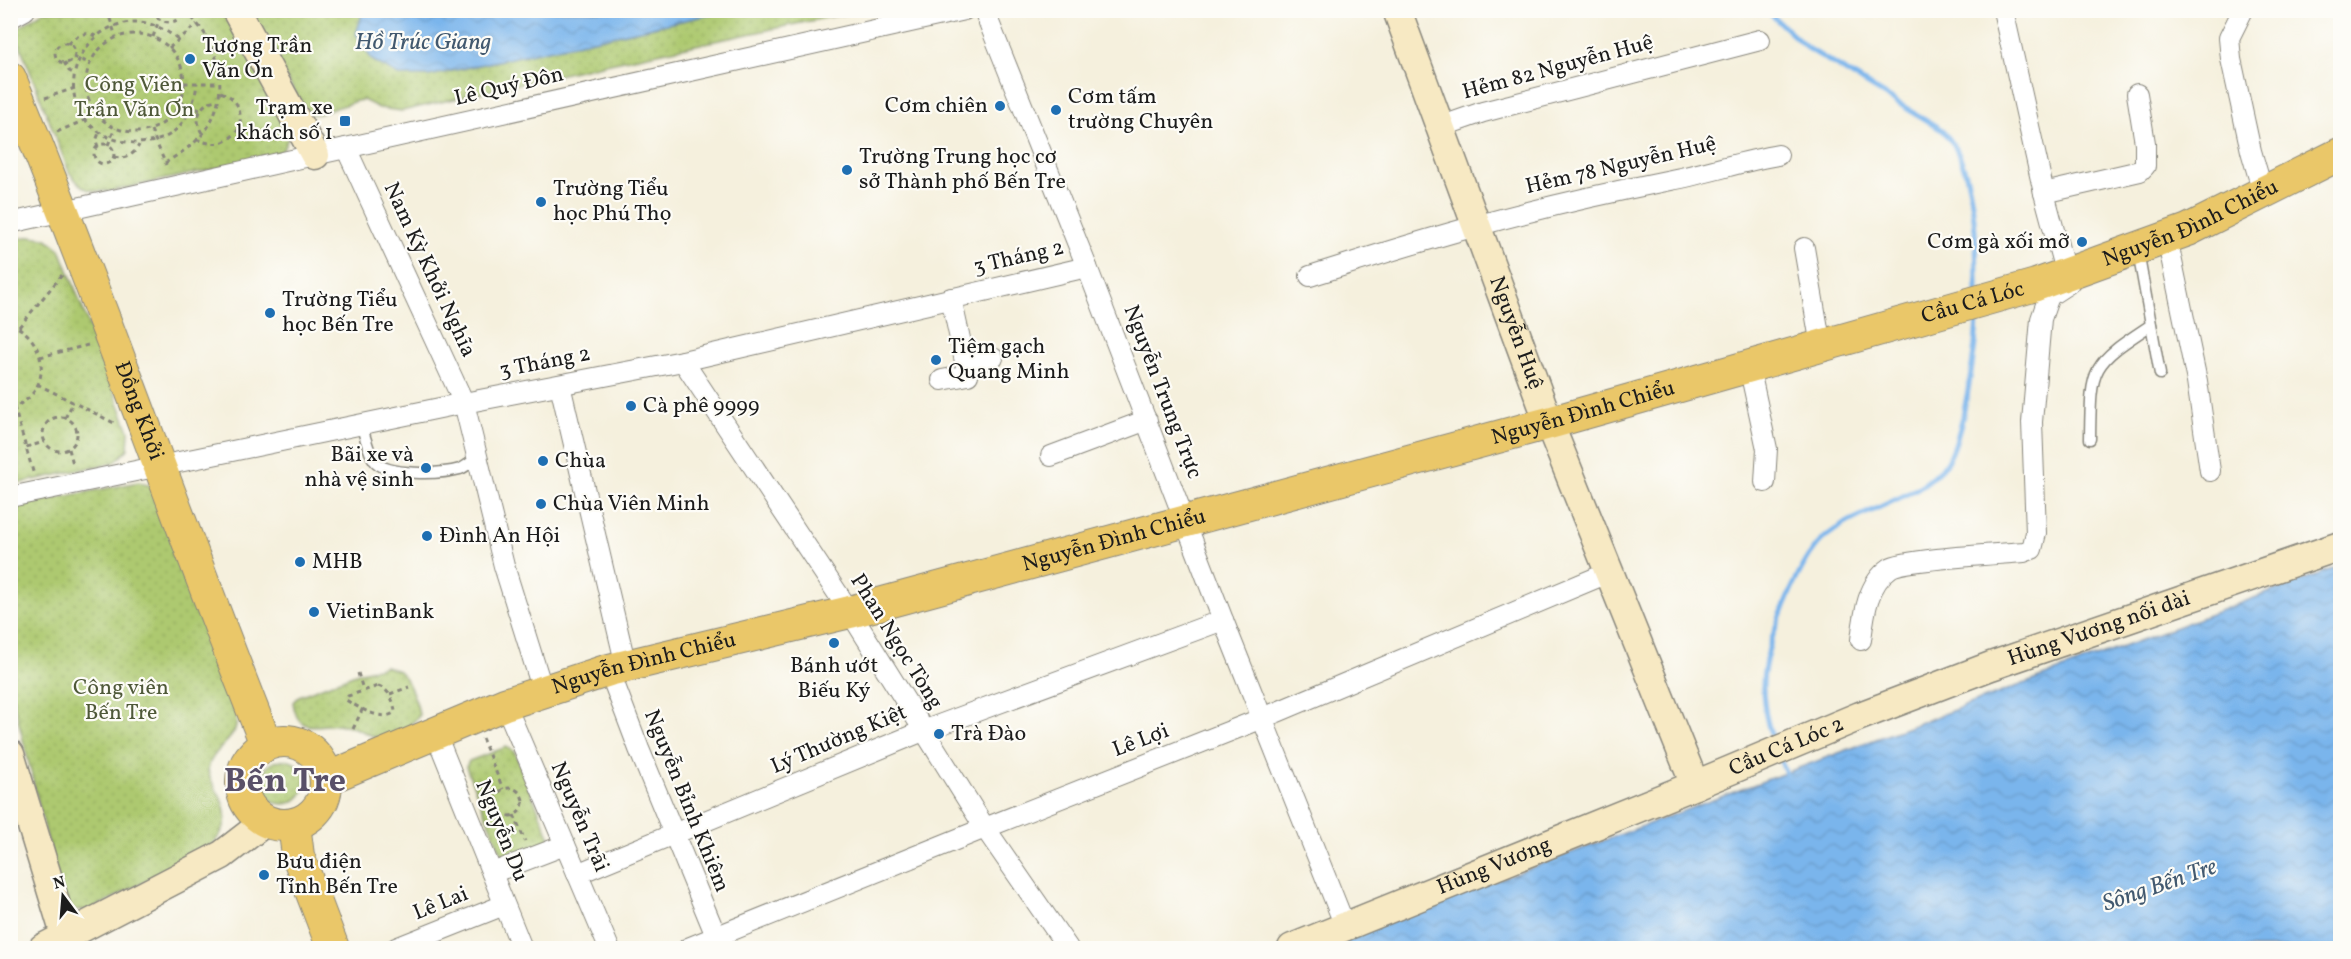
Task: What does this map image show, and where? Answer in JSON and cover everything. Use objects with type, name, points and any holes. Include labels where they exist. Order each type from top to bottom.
[{"type":"main road","name":"Đồng Khởi","points":[[10,78],[64,211],[154,454],[266,744]]},
{"type":"main road","name":"Nguyễn Đình Chiểu","points":[[2041,292],[2066,275],[2188,230],[2340,154]]},
{"type":"main road","name":"Cầu Cá Lóc","points":[[1910,320],[2041,292]]},
{"type":"main road","name":"Nguyễn Đình Chiểu","points":[[326,779],[506,704],[617,668],[850,612],[1549,423],[1910,320]]},
{"type":"main road","points":[[280,822],[315,811],[326,790],[326,779],[323,766],[315,754],[305,746],[292,741],[279,740],[255,751],[247,761],[242,773],[241,786],[244,798],[250,809],[280,822],[298,856],[333,948]]},
{"type":"main road","points":[[298,856],[296,902],[313,948]]},
{"type":"main road","points":[[298,856],[328,889],[352,948]]},
{"type":"street","points":[[10,18],[25,10]]},
{"type":"street","points":[[236,10],[315,155]]},
{"type":"street","name":"Lê Quý Đôn","points":[[10,223],[964,10]]},
{"type":"street","name":"Nguyễn Trung Trực","points":[[984,10],[1345,926]]},
{"type":"street","name":"Nguyễn Huệ","points":[[1397,10],[1549,423],[1610,572],[1704,781]]},
{"type":"street","points":[[2003,10],[2044,193],[2066,275]]},
{"type":"street","points":[[2243,10],[2229,38],[2231,59],[2251,151],[2263,192]]},
{"type":"street","name":"Hẻm 82 Nguyễn Huệ","points":[[1440,127],[1483,112],[1760,40]]},
{"type":"street","points":[[2044,193],[2140,171],[2145,166],[2145,143],[2137,94]]},
{"type":"street","name":"Nam Kỳ Khởi Nghĩa","points":[[346,148],[464,403],[504,566],[543,691]]},
{"type":"street","name":"Hẻm 78 Nguyễn Huệ","points":[[1310,276],[1476,226],[1645,184],[1672,180],[1778,155]]},
{"type":"street","points":[[2167,238],[2197,381],[2210,471]]},
{"type":"street","points":[[1804,248],[1821,346]]},
{"type":"street","points":[[1861,640],[1864,615],[1872,590],[1890,568],[1914,562],[2024,552],[2032,549],[2036,533],[2032,422],[2041,319],[2041,292],[2059,288],[2084,275],[2102,261]]},
{"type":"street","name":"3 Tháng 2","points":[[10,497],[39,491],[154,454],[361,425],[683,361],[1087,267]]},
{"type":"street","points":[[942,380],[968,375],[951,298]]},
{"type":"street","points":[[966,364],[993,358]]},
{"type":"street","name":"Phan Ngọc Tòng","points":[[683,361],[850,612],[985,828],[1068,948]]},
{"type":"street","points":[[1749,366],[1767,449],[1765,482]]},
{"type":"street","name":"Nguyễn Bỉnh Khiêm","points":[[560,385],[617,668],[674,834],[719,943]]},
{"type":"street","points":[[1051,456],[1147,420]]},
{"type":"street","name":"Hùng Vương nối dài","points":[[1860,716],[1991,666],[2340,546]]},
{"type":"street","name":"Lê Lợi","points":[[688,948],[719,943],[985,828],[1263,718],[1610,572]]},
{"type":"street","name":"Lý Thường Kiệt","points":[[577,874],[923,731],[1223,620]]},
{"type":"street","name":"Nguyễn Trãi","points":[[506,704],[609,948]]},
{"type":"street","name":"Cầu Cá Lóc 2","points":[[1704,781],[1860,716]]},
{"type":"street","name":"Nguyễn Du","points":[[435,732],[522,948]]},
{"type":"street","points":[[10,754],[59,944],[280,822]]},
{"type":"street","name":"Hùng Vương","points":[[1292,948],[1704,781]]},
{"type":"street","points":[[492,873],[565,845]]},
{"type":"street","name":"Lê Lai","points":[[396,948],[504,905]]},
{"type":"lane","points":[[2137,249],[2160,374]]},
{"type":"lane","points":[[2090,439],[2091,388],[2101,362],[2114,349],[2151,325]]},
{"type":"lane","points":[[361,425],[374,460],[383,467],[400,472],[426,473],[460,469],[476,459]]},
{"type":"path","points":[[107,10],[117,37]]},
{"type":"path","points":[[151,10],[159,20],[165,22],[178,20],[184,10],[188,13],[210,39],[219,66],[219,99],[210,124],[186,150],[165,163]]},
{"type":"path","points":[[153,37],[159,20]]},
{"type":"path","points":[[178,39],[163,28],[144,23],[125,23],[96,37],[79,59],[75,74],[76,100],[85,120],[99,133],[120,143],[140,144],[162,139],[179,127],[191,111],[197,83]]},
{"type":"path","points":[[170,48],[197,24]]},
{"type":"path","points":[[75,74],[69,71],[64,62],[57,59],[55,50],[59,45],[68,44],[80,35],[91,34],[96,37]]},
{"type":"path","points":[[145,34],[153,37],[170,48],[181,64],[184,83],[180,102],[176,110],[164,122],[151,129],[135,132],[115,128],[96,114],[89,102],[85,88],[86,73],[90,63],[100,47],[117,37],[145,34]]},
{"type":"path","points":[[64,62],[73,57],[74,51],[68,44]]},
{"type":"path","points":[[73,57],[90,63]]},
{"type":"path","points":[[184,83],[219,83]]},
{"type":"path","points":[[22,106],[75,88]]},
{"type":"path","points":[[196,139],[216,145],[224,143],[239,129],[241,112],[238,105],[220,92]]},
{"type":"path","points":[[202,133],[197,118],[200,110],[206,104],[219,99]]},
{"type":"path","points":[[180,102],[200,110]]},
{"type":"path","points":[[36,141],[85,120]]},
{"type":"path","points":[[108,145],[115,128]]},
{"type":"path","points":[[151,129],[175,186]]},
{"type":"path","points":[[99,133],[95,154],[99,162],[108,163],[114,157]]},
{"type":"path","points":[[114,157],[122,158],[131,155],[140,144]]},
{"type":"path","points":[[98,147],[108,145]]},
{"type":"path","points":[[108,145],[114,157]]},
{"type":"path","points":[[18,327],[80,253]]},
{"type":"path","points":[[10,324],[30,336],[38,349],[42,364],[34,392],[23,403],[12,408],[39,491]]},
{"type":"path","points":[[40,357],[112,339]]},
{"type":"path","points":[[38,384],[73,403],[154,454]]},
{"type":"path","points":[[65,418],[73,403]]},
{"type":"path","points":[[59,417],[74,424],[77,435],[73,445],[64,451],[53,449],[45,442],[44,431],[49,422],[59,417]]},
{"type":"path","points":[[26,447],[45,442]]},
{"type":"path","points":[[358,673],[363,690]]},
{"type":"path","points":[[378,686],[384,687],[390,694],[395,712],[391,716],[380,716],[348,702],[346,697],[363,690],[378,686]]},
{"type":"path","points":[[390,694],[409,687]]},
{"type":"path","points":[[353,729],[363,708]]},
{"type":"path","points":[[473,717],[503,789]]},
{"type":"path","points":[[503,789],[516,790],[521,797],[522,806],[514,815],[504,816],[496,809],[496,795],[503,789]]},
{"type":"path","points":[[514,815],[529,850]]},
{"type":"green space","name":"Công Viên Trần Văn Ơn","points":[[44,11],[228,11],[289,137],[282,151],[264,158],[111,191],[97,191],[82,187],[69,172],[18,40],[17,29]]},
{"type":"green space","points":[[249,11],[858,11],[610,63],[402,111],[379,108],[363,100],[319,114],[307,114]]},
{"type":"green space","points":[[32,236],[47,239],[60,249],[129,431],[128,449],[115,462],[11,485],[11,240]]},
{"type":"green space","name":"Công viên Bến Tre","points":[[139,482],[151,486],[161,498],[236,712],[234,731],[214,755],[208,769],[224,808],[225,822],[220,835],[208,849],[90,910],[76,910],[63,902],[11,691],[10,507]]},
{"type":"green space","points":[[385,666],[403,675],[415,699],[419,716],[407,728],[380,740],[345,725],[312,726],[300,721],[293,702],[299,696],[358,673]]},
{"type":"green space","points":[[506,747],[514,751],[552,843],[505,862],[466,767],[469,761]]},
{"type":"green space","points":[[283,760],[298,767],[305,782],[298,797],[283,804],[268,797],[261,782],[268,767]]},
{"type":"water","name":"Hồ Trúc Giang","points":[[363,10],[727,11],[429,76],[400,76],[372,60],[356,34]]},
{"type":"water","name":"Sông Bến Tre","points":[[2340,566],[2340,948],[1316,948]]},
{"type":"waterway","points":[[1766,10],[1806,47],[1942,130],[1949,139],[1963,164],[1968,181],[1976,238],[1977,291]]},
{"type":"waterway","points":[[1774,742],[1764,705],[1763,685],[1768,653],[1787,599],[1805,563],[1823,539],[1837,528],[1919,487],[1946,463],[1958,434],[1963,414],[1975,346],[1977,313]]},
{"type":"waterway","points":[[1780,759],[1788,778]]},
{"type":"place","name":"Tượng Trần Văn Ơn","points":[[190,59]]},
{"type":"place","name":"Cơm chiên","points":[[1000,106]]},
{"type":"place","name":"Cơm tấm trường Chuyên","points":[[1056,110]]},
{"type":"place","name":"Trạm xe khách số 1","points":[[345,121]]},
{"type":"place","name":"Trường Trung học cơ sở Thành phố Bến Tre","points":[[847,170]]},
{"type":"place","name":"Trường Tiểu học Phú Thọ","points":[[541,202]]},
{"type":"place","name":"Cơm gà xối mỡ","points":[[2082,242]]},
{"type":"place","name":"Trường Tiểu học Bến Tre","points":[[270,313]]},
{"type":"place","name":"Tiệm gạch Quang Minh","points":[[936,360]]},
{"type":"place","name":"Cà phê 9999","points":[[631,406]]},
{"type":"place","name":"Chùa","points":[[543,461]]},
{"type":"place","name":"Bãi xe và nhà vệ sinh","points":[[426,468]]},
{"type":"place","name":"Chùa Viên Minh","points":[[541,504]]},
{"type":"place","name":"Đình An Hội","points":[[427,536]]},
{"type":"place","name":"MHB","points":[[300,562]]},
{"type":"place","name":"VietinBank","points":[[314,612]]},
{"type":"place","name":"Bánh ướt Biếu Ký","points":[[834,643]]},
{"type":"place","name":"Trà Đào","points":[[939,734]]},
{"type":"place","name":"Bưu điện Tỉnh Bến Tre","points":[[264,875]]},
{"type":"district","name":"Bến Tre","points":[[285,782]]}]
